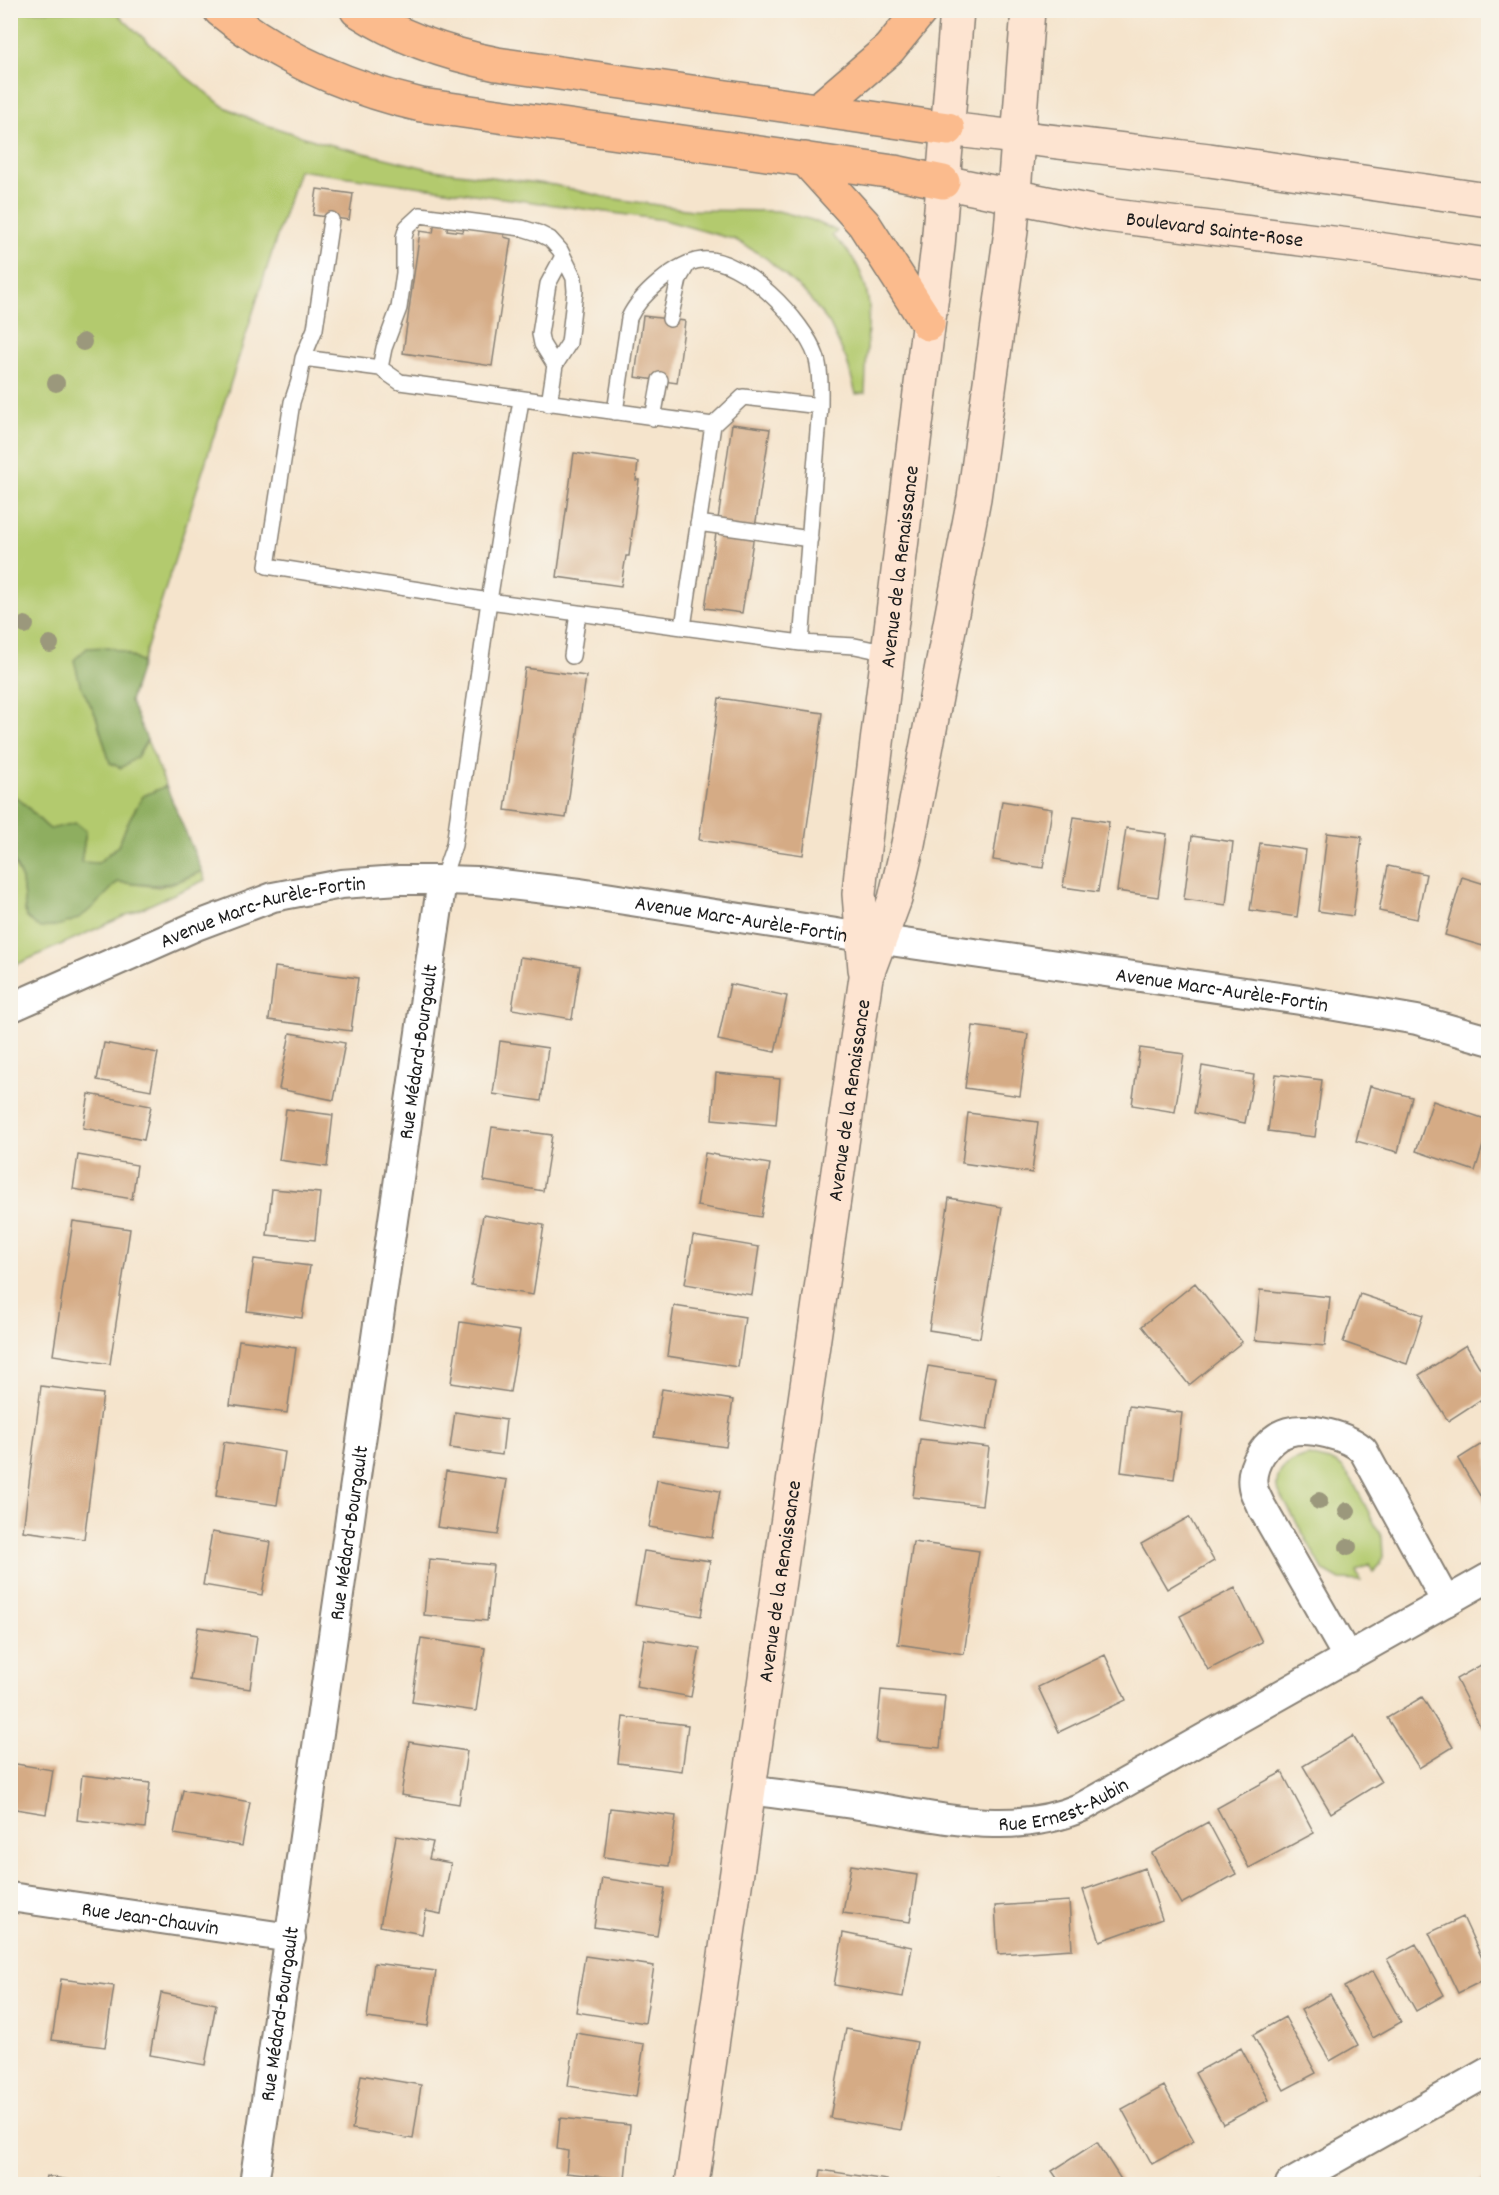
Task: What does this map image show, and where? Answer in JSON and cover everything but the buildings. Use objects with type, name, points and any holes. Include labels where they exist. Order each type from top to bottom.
[{"type":"highway","points":[[357,10],[413,39],[465,57],[818,110],[946,156]]},
{"type":"highway","points":[[818,110],[889,50],[921,10]]},
{"type":"highway","points":[[236,15],[275,49],[325,74],[383,96],[410,103],[667,142],[901,173],[946,156]]},
{"type":"highway","points":[[805,159],[864,224],[928,324]]},
{"type":"street","points":[[957,10],[946,156],[1020,137],[1488,200]]},
{"type":"street","points":[[1016,185],[1028,10]]},
{"type":"street","name":"Boulevard Sainte-Rose","points":[[946,156],[1016,185],[1154,222],[1357,246],[1488,265]]},
{"type":"street","name":"Avenue de la Renaissance","points":[[692,2184],[871,938],[859,894],[861,873],[928,324],[946,156]]},
{"type":"street","name":"Avenue de la Renaissance","points":[[871,938],[895,899],[908,844],[965,549],[981,450],[1016,185]]},
{"type":"street","name":"Avenue Marc-Aurèle-Fortin","points":[[10,1008],[196,926],[273,897],[341,884],[442,880],[477,881],[580,893],[1382,1014],[1417,1020],[1488,1040]]},
{"type":"street","name":"Rue Médard-Bourgault","points":[[254,2184],[442,880]]},
{"type":"street","points":[[1348,1658],[1260,1504],[1253,1485],[1256,1464],[1269,1444],[1277,1437],[1287,1432],[1311,1432],[1347,1438],[1363,1450],[1446,1602]]},
{"type":"street","name":"Rue Ernest-Aubin","points":[[748,1790],[962,1821],[1004,1824],[1045,1820],[1064,1815],[1488,1578]]},
{"type":"street","name":"Rue Jean-Chauvin","points":[[10,1897],[291,1938]]},
{"type":"street","points":[[1290,2184],[1488,2072]]},
{"type":"lane","points":[[380,368],[384,348],[399,308],[404,273],[404,237],[407,227],[420,214],[522,228],[550,239],[563,256],[574,278],[575,291],[569,343],[555,365],[549,404]]},
{"type":"lane","points":[[331,220],[315,329],[303,358],[292,402],[267,566],[489,601],[801,642],[855,646],[888,653]]},
{"type":"lane","points":[[555,365],[542,344],[540,334],[548,284],[563,256]]},
{"type":"lane","points":[[615,412],[629,318],[634,306],[651,289],[689,263],[702,260],[715,261],[735,269],[757,282],[797,321],[816,356],[820,406],[801,642]]},
{"type":"lane","points":[[670,319],[679,279],[689,263]]},
{"type":"lane","points":[[303,358],[380,368],[400,382],[713,425]]},
{"type":"lane","points":[[653,418],[660,380]]},
{"type":"lane","points":[[683,627],[713,425],[743,397],[820,406]]},
{"type":"lane","points":[[442,880],[453,845],[521,400]]},
{"type":"lane","points":[[698,523],[810,539]]},
{"type":"lane","points":[[572,656],[578,613]]},
{"type":"green space","points":[[11,11],[114,11],[184,75],[223,106],[257,122],[320,142],[434,170],[554,185],[609,198],[692,210],[778,211],[812,220],[837,231],[832,236],[847,250],[858,266],[869,305],[865,393],[856,394],[847,361],[829,323],[806,294],[766,258],[736,240],[664,220],[298,170],[142,663],[124,652],[80,684],[96,716],[110,763],[121,768],[137,757],[147,740],[166,786],[143,796],[118,846],[98,863],[81,863],[86,831],[76,823],[50,829],[21,801],[11,795]]},
{"type":"green space","points":[[108,647],[124,652],[142,663],[130,701],[147,740],[137,757],[121,768],[110,763],[96,716],[80,684],[74,660],[87,648]]},
{"type":"green space","points":[[166,786],[202,871],[179,881],[161,885],[118,882],[92,908],[76,920],[66,923],[40,928],[26,917],[22,880],[11,854],[11,795],[21,801],[50,829],[76,823],[86,831],[81,862],[98,863],[118,846],[143,796]]},
{"type":"green space","points":[[10,854],[22,880],[26,917],[118,882],[159,887],[202,871],[205,880],[11,967]]},
{"type":"green space","points":[[1309,1456],[1334,1462],[1342,1467],[1352,1480],[1382,1538],[1381,1564],[1373,1572],[1369,1564],[1356,1571],[1361,1581],[1340,1580],[1324,1571],[1277,1488],[1279,1475],[1286,1466]]}]
